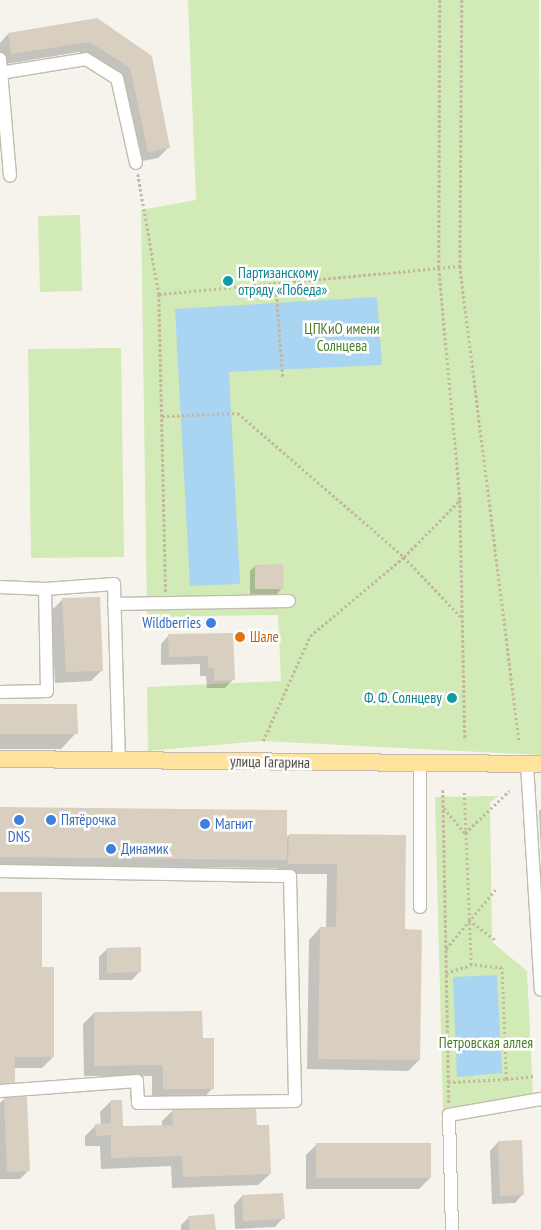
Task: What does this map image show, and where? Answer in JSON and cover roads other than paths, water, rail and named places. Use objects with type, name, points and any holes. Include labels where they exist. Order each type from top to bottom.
[{"type":"main road","name":"улица Гагарина","points":[[0,759],[534,764]]},
{"type":"street","points":[[0,58],[10,176]]},
{"type":"street","points":[[1,73],[86,58],[117,78],[136,163]]},
{"type":"street","points":[[0,587],[45,589],[114,584],[119,760]]},
{"type":"street","points":[[0,692],[48,691],[45,589]]},
{"type":"street","points":[[114,604],[289,601]]},
{"type":"street","points":[[420,764],[420,907]]},
{"type":"street","points":[[534,764],[541,990]]},
{"type":"street","points":[[0,871],[290,876],[294,1101],[138,1103],[137,1081],[0,1091]]},
{"type":"street","points":[[452,1230],[449,1115],[541,1099]]},
{"type":"water","points":[[377,297],[382,365],[229,372],[240,584],[190,586],[175,309]]},
{"type":"water","points":[[497,975],[502,1073],[457,1077],[453,977]]},
{"type":"place","name":"Партизанскому отряду «Победа»","points":[[228,281]]},
{"type":"place","name":"Wildberries","points":[[211,623]]},
{"type":"place","name":"Шале","points":[[240,637]]},
{"type":"place","name":"Ф. Ф. Солнцеву","points":[[452,698]]},
{"type":"place","name":"DNS","points":[[19,820]]},
{"type":"place","name":"Пятёрочка","points":[[51,820]]},
{"type":"place","name":"Магнит","points":[[205,824]]},
{"type":"place","name":"Динамик","points":[[111,849]]},
{"type":"park label","name":"ЦПКиО имени Солнцева","points":[[342,336]]},
{"type":"park label","name":"Петровская аллея","points":[[486,1043]]}]
